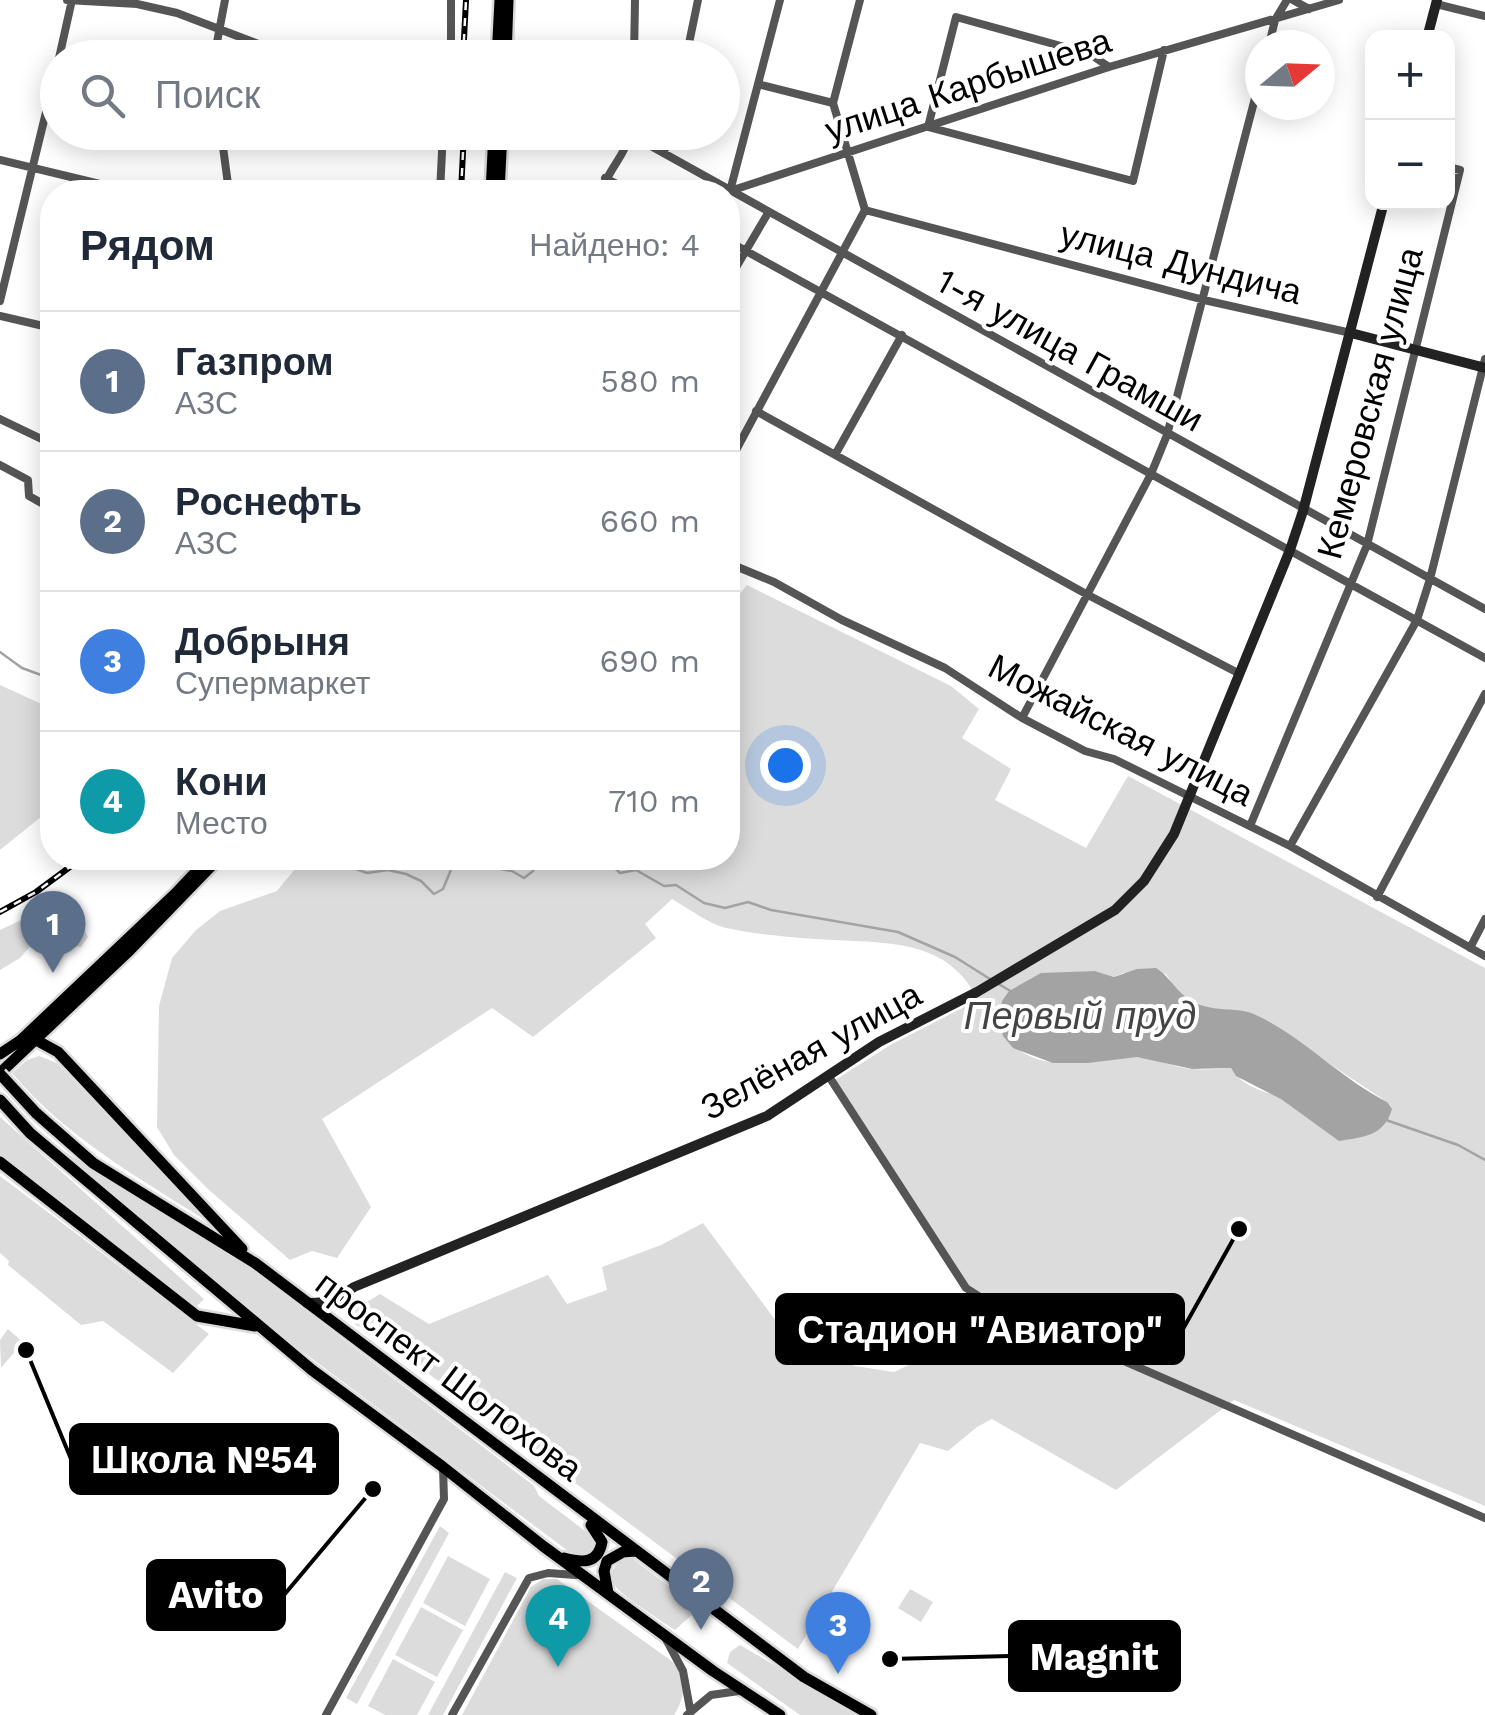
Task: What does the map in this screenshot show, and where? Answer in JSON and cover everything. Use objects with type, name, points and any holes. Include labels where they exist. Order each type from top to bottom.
[{"type":"main road","points":[[498,40],[500,0]]},
{"type":"main road","points":[[507,40],[508,0]]},
{"type":"main road","points":[[492,180],[493,150]]},
{"type":"main road","points":[[500,180],[501,150]]},
{"type":"main road","points":[[0,1054],[20,1040],[198,870]]},
{"type":"main road","points":[[0,1076],[207,870]]},
{"type":"main road","points":[[58,1052],[56,1027],[62,1015]]},
{"type":"main road","points":[[20,1040],[36,1040],[58,1052],[255,1263]]},
{"type":"main road","points":[[0,1076],[33,1051],[58,1052]]},
{"type":"main road","name":"проспект Шолохова","points":[[0,1076],[93,1163],[255,1263],[804,1677],[871,1715]]},
{"type":"main road","points":[[0,1100],[24,1126],[259,1327],[560,1558],[780,1715]]},
{"type":"main road","points":[[0,1162],[197,1316],[259,1327]]},
{"type":"main road","points":[[560,1558],[592,1560],[600,1554],[602,1542],[596,1530],[568,1501]]},
{"type":"main road","points":[[608,1593],[604,1571],[607,1561],[623,1552],[635,1551]]},
{"type":"street","points":[[62,40],[70,0],[138,4],[177,13],[251,40]]},
{"type":"street","points":[[216,40],[226,0]]},
{"type":"street","points":[[451,0],[451,40]]},
{"type":"street","points":[[635,40],[636,0]]},
{"type":"street","points":[[690,40],[698,0]]},
{"type":"street","points":[[733,180],[780,0]]},
{"type":"street","points":[[740,442],[865,210],[833,103],[860,0]]},
{"type":"street","points":[[1272,30],[1290,0],[1309,10]]},
{"type":"street","name":"улица Карбышева","points":[[740,188],[1109,67],[1339,0]]},
{"type":"street","points":[[1429,30],[1436,2],[1485,16]]},
{"type":"street","points":[[1109,67],[1090,54],[956,17],[928,128],[1133,181],[1164,50]]},
{"type":"street","points":[[758,84],[833,103]]},
{"type":"street","points":[[1022,718],[1151,474],[1167,435],[1249,120]]},
{"type":"street","points":[[0,301],[40,135]]},
{"type":"street","points":[[224,150],[228,180]]},
{"type":"street","points":[[441,180],[442,150]]},
{"type":"street","points":[[609,180],[605,178],[626,150]]},
{"type":"street","name":"1-я улица Грамши","points":[[659,150],[711,180]]},
{"type":"street","points":[[0,160],[80,180]]},
{"type":"street","name":"Кемеровская улица","points":[[1455,169],[1460,170],[1455,190]]},
{"type":"street","name":"1-я улица Грамши","points":[[740,197],[1485,610]]},
{"type":"street","name":"улица Дундича","points":[[865,210],[1204,300],[1484,364]]},
{"type":"street","name":"Зелёная улица","points":[[308,1303],[319,1304],[340,1297],[372,1280],[767,1116],[879,1042],[977,992],[1115,910],[1156,865],[1190,796],[1290,550],[1382,210]]},
{"type":"street","name":"Кемеровская улица","points":[[1250,826],[1367,545],[1450,210]]},
{"type":"street","points":[[740,261],[768,213]]},
{"type":"street","points":[[740,247],[1485,658]]},
{"type":"street","points":[[0,316],[40,325]]},
{"type":"street","points":[[835,455],[902,336]]},
{"type":"street","points":[[1290,846],[1416,620],[1430,579],[1484,364]]},
{"type":"street","points":[[756,411],[1088,595],[1240,674]]},
{"type":"street","points":[[0,419],[40,438]]},
{"type":"street","points":[[0,466],[28,480],[29,496],[40,503]]},
{"type":"street","name":"Можайская улица","points":[[740,569],[945,668],[1022,718],[1290,846],[1485,956]]},
{"type":"street","points":[[1377,896],[1485,694]]},
{"type":"street","points":[[1470,948],[1485,918]]},
{"type":"street","points":[[828,1075],[966,1288],[988,1302],[1485,1518]]},
{"type":"street","points":[[340,1297],[334,1312],[341,1329]]},
{"type":"street","points":[[326,1715],[444,1499],[443,1467]]},
{"type":"street","points":[[452,1715],[528,1578],[548,1573],[588,1578]]},
{"type":"street","points":[[663,1634],[683,1671],[688,1712],[711,1696],[742,1690]]},
{"type":"shaded area","points":[[747,585],[951,686],[979,709],[962,738],[1011,769],[995,800],[1086,848],[1128,776],[1485,968],[1485,1506],[1234,1400],[1116,1490],[992,1419],[948,1451],[920,1443],[798,1649],[346,1315],[380,1294],[429,1324],[548,1275],[567,1304],[607,1290],[602,1267],[661,1245],[703,1223],[785,1333],[855,1366],[894,1372],[917,1361],[972,1322],[978,1311],[832,1082],[892,1044],[978,1000],[966,980],[934,955],[916,949],[726,928],[672,899],[645,924],[656,938],[533,1037],[492,1008],[322,1119],[371,1207],[337,1258],[312,1251],[290,1260],[174,1155],[157,1127],[159,1006],[172,958],[196,930],[220,911],[277,891],[294,870],[740,870],[740,593]],"holes":[[[1095,971],[1114,977],[1123,973],[1166,974],[1180,995],[1212,1010],[1256,1015],[1387,1102],[1280,1096],[1243,1081],[1231,1068],[1191,1069],[1137,1057],[1050,1062],[1018,1049],[1003,1035],[1009,991],[1041,974]]]},
{"type":"shaded area","points":[[0,685],[40,703],[40,818],[0,850]]},
{"type":"shaded area","points":[[34,914],[49,932],[63,933],[82,926],[88,937],[81,947],[34,942],[20,958],[0,970],[0,930]]},
{"type":"shaded area","points":[[39,1056],[57,1063],[207,1221],[104,1154],[33,1096],[12,1073],[27,1060]]},
{"type":"shaded area","points":[[0,1117],[204,1299],[197,1306],[0,1154]]},
{"type":"shaded area","points":[[57,1147],[234,1256],[534,1486],[539,1496],[593,1537],[596,1549],[580,1557],[568,1551],[186,1264]]},
{"type":"shaded area","points":[[0,1176],[209,1334],[173,1373],[103,1321],[81,1325],[8,1265],[9,1261],[0,1253]]},
{"type":"shaded area","points":[[8,1329],[23,1342],[1,1368],[0,1340]]},
{"type":"shaded area","points":[[440,1526],[449,1533],[357,1704],[346,1698]]},
{"type":"shaded area","points":[[448,1556],[490,1579],[465,1626],[423,1603]]},
{"type":"shaded area","points":[[632,1558],[694,1605],[694,1613],[675,1630],[634,1602],[612,1581],[615,1567]]},
{"type":"shaded area","points":[[505,1572],[517,1578],[443,1715],[428,1715]]},
{"type":"shaded area","points":[[543,1579],[557,1579],[673,1662],[683,1688],[674,1715],[462,1715],[531,1587]]},
{"type":"shaded area","points":[[910,1589],[933,1602],[921,1622],[898,1608]]},
{"type":"shaded area","points":[[421,1607],[463,1630],[437,1677],[395,1655]]},
{"type":"shaded area","points":[[740,1645],[860,1715],[800,1715],[727,1663],[730,1652]]},
{"type":"shaded area","points":[[393,1659],[435,1682],[417,1715],[385,1715],[368,1706]]},
{"type":"water","name":"Первый пруд","points":[[1156,968],[1196,1003],[1249,1012],[1290,1034],[1387,1102],[1392,1109],[1384,1125],[1372,1134],[1339,1141],[1281,1099],[1236,1076],[1231,1068],[1192,1069],[1137,1057],[1053,1063],[1013,1048],[1003,1036],[999,1017],[1002,1001],[1009,991],[1041,973],[1095,971],[1114,977],[1137,969]]},
{"type":"waterway","points":[[0,652],[22,668],[40,675]]},
{"type":"waterway","points":[[359,870],[388,870]]},
{"type":"waterway","points":[[388,870],[421,881],[434,894],[443,889],[451,870]]},
{"type":"waterway","points":[[507,870],[524,878],[533,870]]},
{"type":"waterway","points":[[617,870],[636,870]]},
{"type":"waterway","points":[[636,870],[664,886],[676,885],[704,903],[725,908],[748,902],[771,910],[898,932],[955,957],[990,979]]},
{"type":"waterway","points":[[997,983],[1012,992]]},
{"type":"waterway","points":[[1386,1120],[1458,1145],[1485,1160]]},
{"type":"railway","points":[[464,40],[466,0]]},
{"type":"railway","points":[[462,180],[463,150]]},
{"type":"railway","points":[[0,912],[66,870]]},
{"type":"place","name":"Газпром","points":[[53,973]]},
{"type":"place","name":"Стадион \"Авиатор\"","points":[[1239,1229]]},
{"type":"place","name":"Школа №54","points":[[26,1350]]},
{"type":"place","name":"Avito","points":[[373,1489]]},
{"type":"place","name":"Роснефть","points":[[701,1630]]},
{"type":"place","name":"Magnit","points":[[890,1659]]},
{"type":"place","name":"Кони","points":[[558,1667]]},
{"type":"place","name":"Добрыня","points":[[838,1674]]}]
